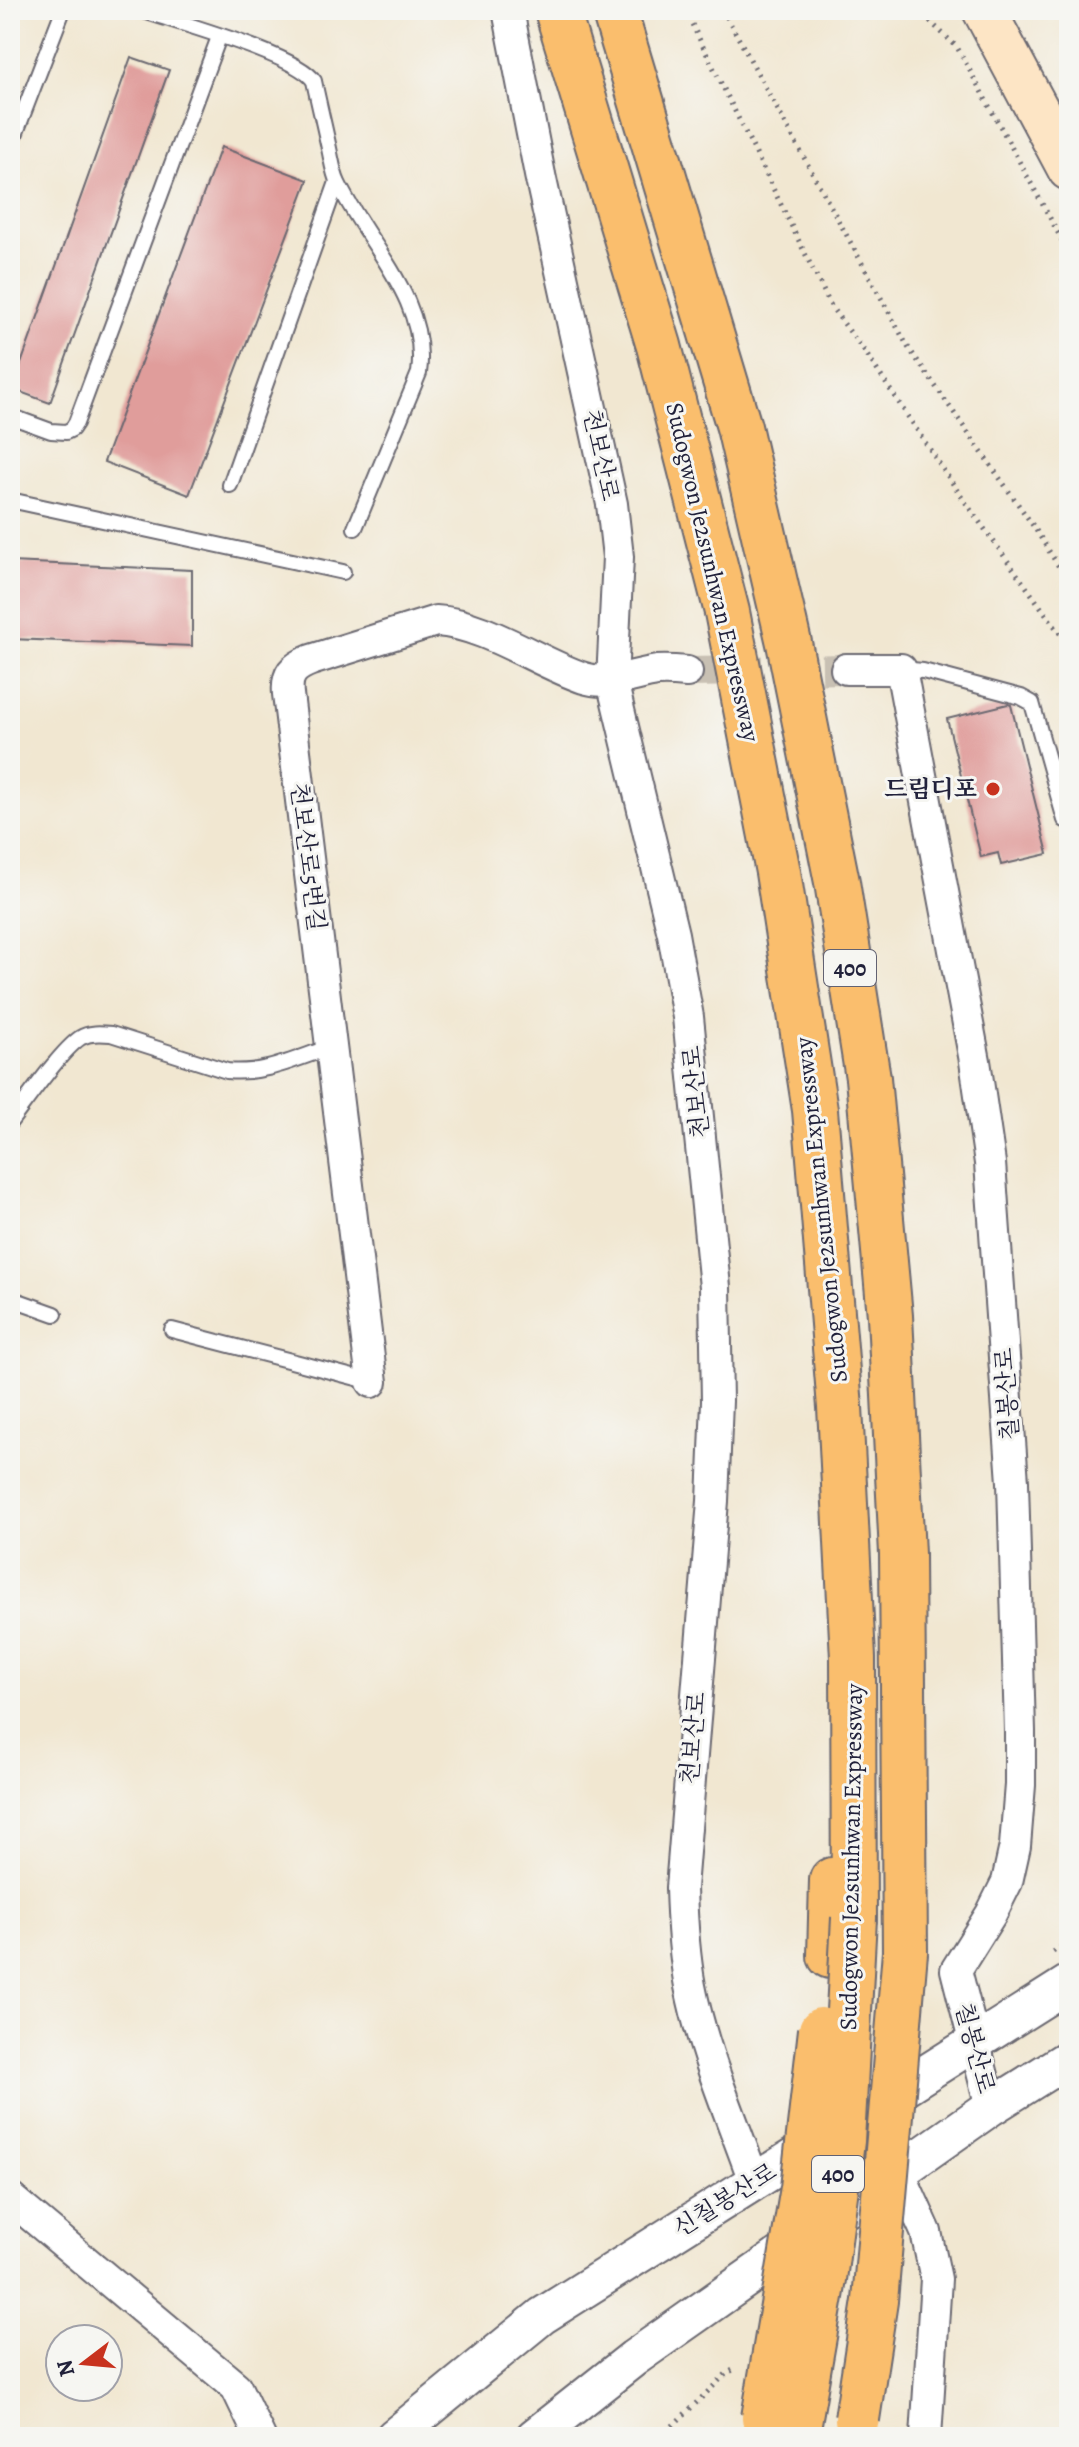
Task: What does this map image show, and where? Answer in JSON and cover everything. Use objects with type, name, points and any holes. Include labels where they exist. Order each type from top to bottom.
[{"type":"highway","name":"Sudogwon Je2sunhwan Expressway","points":[[557,10],[659,346],[727,612],[778,872],[815,1110],[840,1407],[853,1658],[854,1918],[842,2141],[824,2279],[779,2430]]},
{"type":"highway","name":"Sudogwon Je2sunhwan Expressway","points":[[614,10],[739,427],[789,643],[837,882],[868,1078],[890,1316],[902,1554],[905,1952],[875,2301],[856,2428]]},
{"type":"highway","points":[[779,2430],[830,1956],[835,1810],[853,1658]]},
{"type":"main road","points":[[984,10],[1069,169]]},
{"type":"street","name":"천보산로","points":[[508,10],[540,175],[612,504],[618,557],[612,681],[673,934],[688,1017],[715,1287],[717,1401],[713,1501],[681,1888],[682,1927],[691,1988],[705,2040],[754,2181]]},
{"type":"street","name":"천보산로5번길","points":[[372,1382],[288,694],[290,673],[297,665],[311,660],[436,621],[464,627],[585,678],[612,681]]},
{"type":"street","points":[[846,669],[901,669]]},
{"type":"street","name":"칠봉산로","points":[[901,669],[975,1061],[990,1163],[1013,1482],[1020,1785],[1015,1846],[1007,1882],[956,1970],[991,2107]]},
{"type":"street","points":[[612,681],[659,671],[687,672]]},
{"type":"street","name":"신칠봉산로","points":[[394,2437],[542,2316],[1069,1983]]},
{"type":"street","points":[[534,2437],[634,2358],[991,2107],[1069,2058]]},
{"type":"street","points":[[899,2172],[926,2232],[936,2279],[926,2437]]},
{"type":"street","points":[[10,2198],[236,2387],[260,2437]]},
{"type":"lane","points":[[10,148],[63,10]]},
{"type":"lane","points":[[141,10],[279,58],[310,75],[314,81],[337,182],[393,272],[419,335],[419,373],[355,528]]},
{"type":"lane","points":[[10,416],[58,432],[72,429],[76,423],[219,37]]},
{"type":"lane","points":[[230,485],[337,182]]},
{"type":"lane","points":[[10,500],[343,572]]},
{"type":"lane","points":[[901,669],[923,671],[1021,697],[1032,703],[1065,820]]},
{"type":"lane","points":[[10,1122],[82,1036],[111,1034],[241,1073],[258,1072],[332,1046]]},
{"type":"lane","points":[[10,1298],[55,1314]]},
{"type":"lane","points":[[172,1330],[372,1382]]},
{"type":"path","points":[[685,10],[832,308],[1069,646]]},
{"type":"path","points":[[723,10],[908,347],[1034,527],[1069,583]]},
{"type":"path","points":[[918,10],[957,47],[1069,253]]},
{"type":"path","points":[[1062,10],[1069,22]]},
{"type":"building","points":[[131,57],[169,70],[50,403],[12,389]]},
{"type":"building","points":[[221,147],[308,180],[189,495],[104,462]]},
{"type":"building","points":[[10,562],[192,570],[192,646],[10,639]]},
{"type":"building","points":[[1011,705],[1048,854],[1001,865],[998,853],[981,857],[947,719]]},
{"type":"tunnel","points":[[687,672],[846,669]]},
{"type":"place","name":"드림디포","points":[[993,789]]}]
